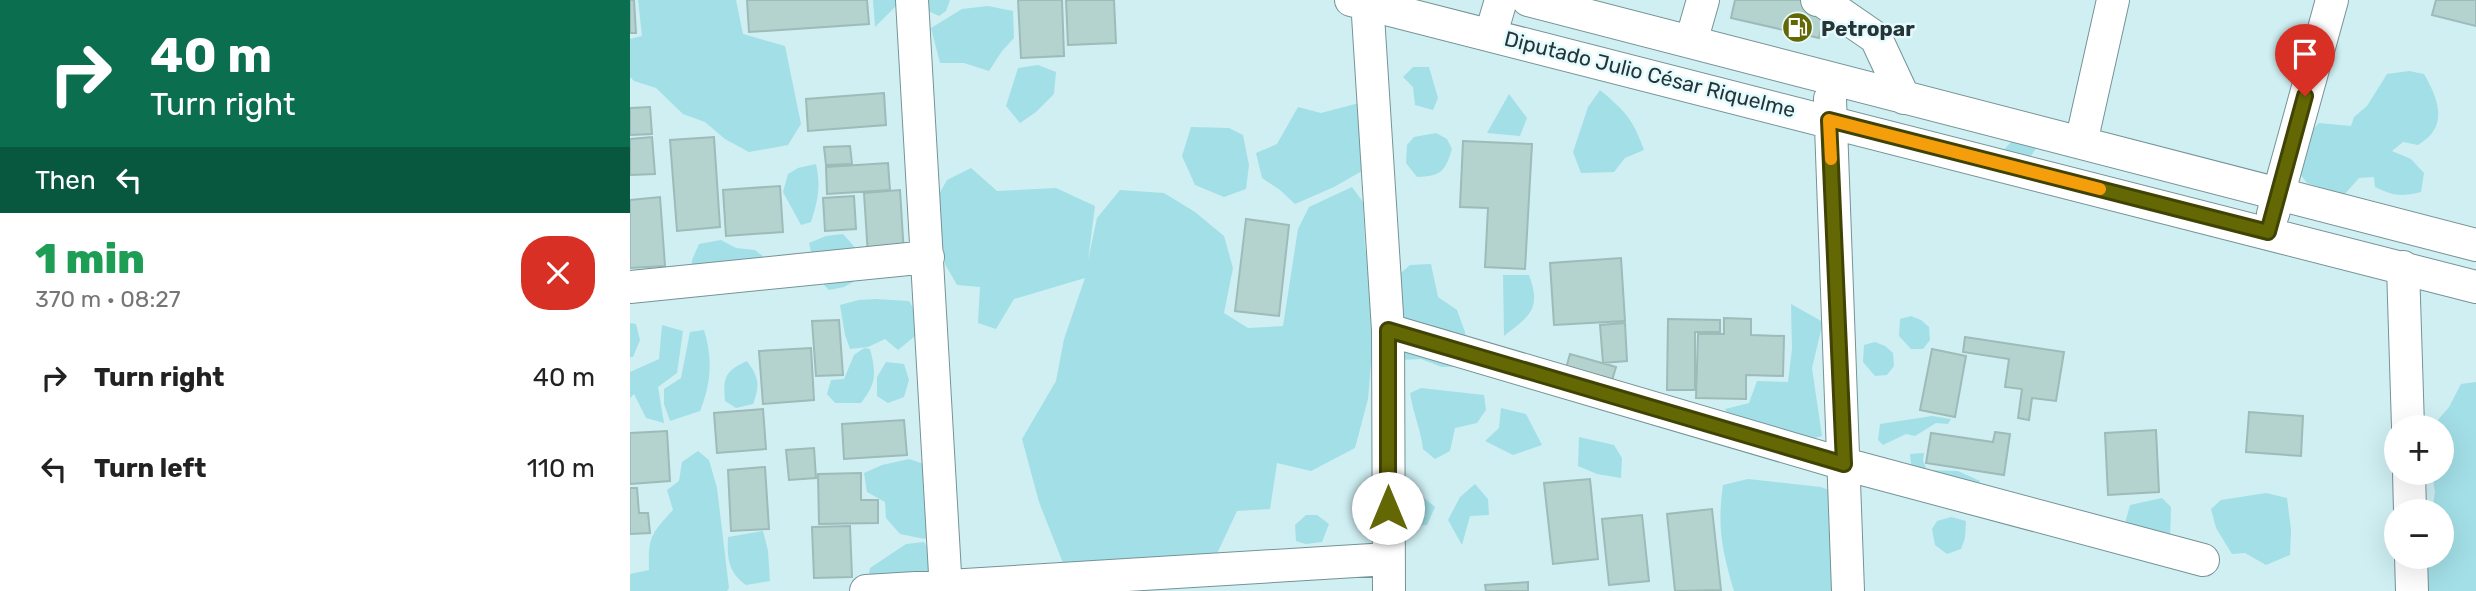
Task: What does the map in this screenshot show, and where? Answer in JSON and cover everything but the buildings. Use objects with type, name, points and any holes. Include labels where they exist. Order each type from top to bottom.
[{"type":"street","points":[[912,0],[946,588]]},
{"type":"street","points":[[1491,34],[1501,0]]},
{"type":"street","name":"Diputado Julio César Riquelme","points":[[1528,0],[2476,245]]},
{"type":"street","points":[[1691,42],[1704,0]]},
{"type":"street","points":[[1817,0],[1821,0],[1876,38],[1904,98]]},
{"type":"street","points":[[2081,143],[2113,0]]},
{"type":"street","points":[[2268,232],[2332,0]]},
{"type":"street","points":[[1362,1],[1388,330],[1389,591]]},
{"type":"street","name":"Diputado Julio César Riquelme","points":[[1362,1],[2476,287]]},
{"type":"street","points":[[1830,79],[1829,120],[1848,591]]},
{"type":"street","points":[[630,287],[928,257]]},
{"type":"street","points":[[2403,267],[2408,415]]},
{"type":"street","points":[[1388,330],[1844,464],[2203,560]]},
{"type":"street","points":[[866,591],[1388,559]]},
{"type":"street","points":[[2412,569],[2412,591]]},
{"type":"shaded area","points":[[638,0],[736,0],[743,34],[785,46],[801,124],[788,145],[749,152],[725,139],[705,122],[683,114],[656,88],[634,81],[630,77],[630,39],[642,36]]},
{"type":"shaded area","points":[[873,0],[896,0],[896,6],[875,27]]},
{"type":"shaded area","points":[[924,0],[950,0],[946,11],[939,16],[924,9]]},
{"type":"shaded area","points":[[988,6],[1013,11],[1014,38],[989,71],[964,63],[940,63],[931,28],[962,9]]},
{"type":"shaded area","points":[[1038,65],[1056,72],[1054,94],[1020,123],[1006,106],[1018,68]]},
{"type":"shaded area","points":[[1413,67],[1429,67],[1438,98],[1433,110],[1415,105],[1413,87],[1403,77]]},
{"type":"shaded area","points":[[2409,71],[2424,74],[2437,103],[2437,121],[2428,138],[2418,145],[2403,142],[2392,151],[2411,159],[2424,173],[2421,192],[2398,195],[2387,192],[2375,187],[2374,177],[2359,178],[2344,195],[2307,183],[2293,165],[2303,140],[2319,123],[2351,126],[2354,117],[2367,106],[2387,74]]},
{"type":"shaded area","points":[[1600,90],[1627,116],[1644,150],[1625,158],[1614,172],[1581,173],[1573,152],[1588,107]]},
{"type":"shaded area","points":[[1509,94],[1527,118],[1520,136],[1487,133]]},
{"type":"shaded area","points":[[1363,102],[1369,167],[1334,187],[1295,204],[1262,178],[1256,153],[1277,144],[1298,107],[1321,113]]},
{"type":"shaded area","points":[[1191,127],[1229,128],[1243,135],[1249,165],[1246,189],[1224,197],[1195,185],[1182,156]]},
{"type":"shaded area","points":[[1436,133],[1447,139],[1452,149],[1447,163],[1437,174],[1417,177],[1406,163],[1407,145],[1414,137]]},
{"type":"shaded area","points":[[2012,141],[2040,143],[2021,170],[2002,152]]},
{"type":"shaded area","points":[[816,164],[818,193],[815,207],[811,222],[801,225],[783,192],[788,174],[798,168]]},
{"type":"shaded area","points":[[971,168],[997,191],[1056,188],[1095,206],[1088,260],[1097,218],[1120,190],[1164,193],[1195,212],[1224,236],[1233,268],[1224,313],[1248,328],[1283,326],[1298,229],[1309,207],[1352,187],[1363,202],[1365,248],[1376,304],[1368,399],[1355,448],[1311,471],[1277,463],[1270,509],[1237,511],[1214,560],[1128,570],[1063,563],[1039,502],[1022,439],[1056,381],[1064,339],[1085,278],[1014,299],[996,329],[978,323],[980,287],[957,285],[945,264],[935,201],[947,180]]},
{"type":"shaded area","points":[[843,234],[875,270],[844,287],[829,290],[818,274],[809,243],[826,236]]},
{"type":"shaded area","points":[[721,240],[736,248],[755,250],[773,264],[691,284],[692,260],[699,244]]},
{"type":"shaded area","points":[[1431,264],[1438,297],[1457,310],[1465,332],[1468,366],[1442,367],[1421,359],[1399,360],[1395,278],[1410,265]]},
{"type":"shaded area","points":[[1503,275],[1529,275],[1534,296],[1531,311],[1504,336]]},
{"type":"shaded area","points":[[876,299],[909,301],[925,328],[898,350],[885,339],[868,347],[850,349],[840,305]]},
{"type":"shaded area","points":[[1791,304],[1823,322],[1812,368],[1822,436],[1783,447],[1740,432],[1725,409],[1749,403],[1757,381],[1788,382],[1792,349]]},
{"type":"shaded area","points":[[1911,316],[1929,327],[1930,340],[1923,349],[1911,349],[1899,336],[1900,319]]},
{"type":"shaded area","points":[[630,323],[636,324],[640,340],[633,357],[630,357]]},
{"type":"shaded area","points":[[662,325],[683,331],[677,373],[658,387],[664,423],[646,418],[634,394],[630,398],[630,372],[659,359]]},
{"type":"shaded area","points":[[704,330],[710,371],[700,411],[670,421],[664,404],[664,389],[681,378],[690,332]]},
{"type":"shaded area","points":[[1875,342],[1893,353],[1894,366],[1887,375],[1875,376],[1863,362],[1864,345]]},
{"type":"shaded area","points":[[864,348],[870,349],[873,365],[874,378],[870,390],[861,403],[835,403],[827,394],[831,380],[844,379],[854,355]]},
{"type":"shaded area","points":[[747,361],[756,377],[757,392],[753,404],[736,408],[725,401],[725,380],[734,368]]},
{"type":"shaded area","points":[[886,362],[904,364],[909,380],[904,397],[888,403],[877,396],[877,377]]},
{"type":"shaded area","points":[[2476,382],[2476,591],[2428,591],[2426,569],[2454,569],[2454,499],[2434,499],[2434,485],[2454,485],[2454,415],[2442,415],[2461,384]]},
{"type":"shaded area","points":[[1421,388],[1484,395],[1486,410],[1477,423],[1455,428],[1450,451],[1435,459],[1423,449],[1411,400],[1410,393]]},
{"type":"shaded area","points":[[1501,408],[1526,414],[1542,445],[1513,455],[1485,441],[1499,428]]},
{"type":"shaded area","points":[[1932,416],[1951,419],[1948,424],[1936,423],[1915,436],[1906,434],[1883,445],[1878,440],[1880,424]]},
{"type":"shaded area","points":[[1579,437],[1614,445],[1622,458],[1621,478],[1597,474],[1578,466]]},
{"type":"shaded area","points":[[698,451],[709,460],[717,488],[729,588],[727,591],[630,591],[630,574],[649,570],[652,537],[673,510],[667,490],[679,481],[682,462]]},
{"type":"shaded area","points":[[1924,453],[1923,461],[1927,470],[1958,471],[1980,481],[1972,496],[1912,472],[1910,454]]},
{"type":"shaded area","points":[[909,459],[933,467],[934,526],[925,539],[900,534],[886,518],[885,502],[867,492],[864,473],[882,465]]},
{"type":"shaded area","points":[[1748,479],[1821,487],[1847,497],[1846,591],[1734,591],[1722,538],[1720,514],[1723,485]]},
{"type":"shaded area","points":[[1475,484],[1488,499],[1489,515],[1470,516],[1462,545],[1448,520],[1460,497]]},
{"type":"shaded area","points":[[2266,493],[2287,498],[2291,530],[2290,555],[2266,565],[2245,553],[2232,554],[2216,528],[2211,509],[2221,500]]},
{"type":"shaded area","points":[[1411,497],[1423,497],[1435,507],[1427,525],[1411,526],[1402,523],[1401,508]]},
{"type":"shaded area","points":[[2162,498],[2171,507],[2170,539],[2124,527],[2130,505]]},
{"type":"shaded area","points":[[1306,515],[1317,515],[1329,524],[1322,542],[1306,544],[1296,541],[1295,525]]},
{"type":"shaded area","points":[[1951,517],[1966,521],[1965,538],[1961,549],[1947,554],[1935,545],[1932,529],[1937,521]]},
{"type":"shaded area","points":[[763,531],[768,551],[770,581],[746,585],[732,570],[728,537]]},
{"type":"shaded area","points":[[924,542],[942,580],[866,591],[870,568],[906,544]]},
{"type":"slow traffic","points":[[1831,159],[1829,120],[2100,189]]},
{"type":"place","name":"Petropar","points":[[1798,28]]},
{"type":"route","points":[[1388,508],[1388,330],[1844,464],[1829,120],[2268,232],[2305,96]]}]
